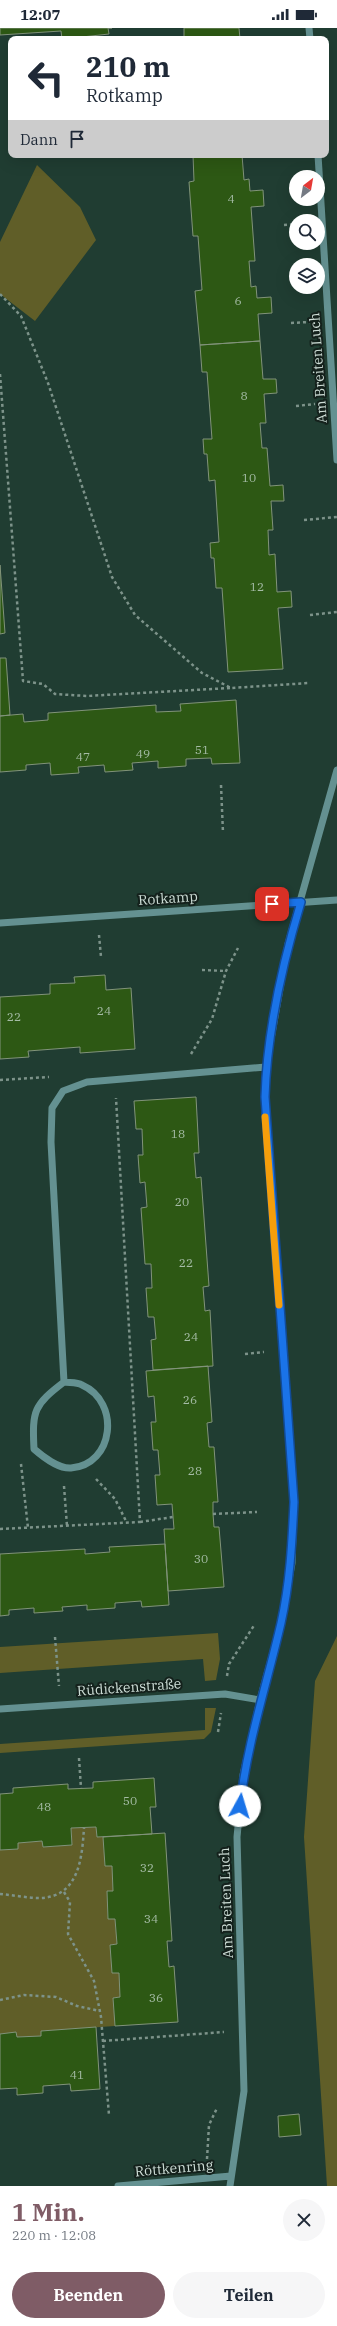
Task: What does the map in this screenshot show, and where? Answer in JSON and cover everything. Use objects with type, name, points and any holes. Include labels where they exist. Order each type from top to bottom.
[{"type":"street","name":"Am Breiten Luch","points":[[318,158],[337,460]]},
{"type":"street","name":"Am Breiten Luch","points":[[230,2186],[244,2091],[237,1838],[243,1775],[260,1700],[281,1623],[292,1563],[294,1502],[265,1112],[266,1068],[288,944],[337,770]]},
{"type":"street","name":"Rotkamp","points":[[0,923],[337,900]]},
{"type":"street","points":[[64,1382],[51,1142],[52,1108],[63,1091],[87,1082],[266,1068]]},
{"type":"street","points":[[64,1382],[82,1385],[98,1398],[108,1415],[104,1446],[88,1462],[82,1464],[70,1468],[48,1460],[34,1449],[33,1428],[38,1404],[64,1382]]},
{"type":"street","name":"Rüdickenstraße","points":[[0,1709],[225,1694],[260,1700]]},
{"type":"street","name":"Röttkenring","points":[[118,2186],[231,2176]]},
{"type":"path","points":[[284,225],[289,225]]},
{"type":"path","points":[[0,294],[21,316],[48,383],[112,578],[135,615],[202,673],[231,688]]},
{"type":"path","points":[[0,374],[23,681],[43,684],[55,694],[87,696],[309,683]]},
{"type":"path","points":[[304,520],[337,517]]},
{"type":"path","points":[[310,615],[337,612]]},
{"type":"path","points":[[221,785],[223,833]]},
{"type":"path","points":[[188,1060],[212,1019],[226,971],[238,948]]},
{"type":"path","points":[[202,970],[226,971]]},
{"type":"path","points":[[0,1080],[52,1077]]},
{"type":"path","points":[[115,1079],[140,1522]]},
{"type":"path","points":[[21,1460],[28,1528]]},
{"type":"path","points":[[82,1464],[115,1499],[127,1523]]},
{"type":"path","points":[[62,1465],[67,1526]]},
{"type":"path","points":[[213,1514],[257,1512]]},
{"type":"path","points":[[0,1529],[127,1523],[173,1517]]},
{"type":"path","points":[[55,1637],[60,1705]]},
{"type":"path","points":[[79,1758],[81,1788]]},
{"type":"path","points":[[0,1894],[42,1898],[64,1892],[73,1881],[82,1854],[84,1828]]},
{"type":"path","points":[[64,1892],[70,1902],[68,1934],[94,1981],[100,2011],[110,2115]]},
{"type":"path","points":[[0,2000],[24,1995],[56,1997],[77,2006],[100,2011]]},
{"type":"path","points":[[103,2041],[212,2032],[242,2032]]},
{"type":"path","points":[[206,2178],[209,2125],[217,2108]]},
{"type":"shaded area","points":[[37,165],[80,207],[96,240],[35,321],[0,294],[0,242]]},
{"type":"shaded area","points":[[218,1633],[220,1659],[216,1680],[205,1681],[203,1659],[0,1673],[0,1647]]},
{"type":"shaded area","points":[[337,1636],[337,2186],[327,2186],[304,1837],[315,1681]]},
{"type":"shaded area","points":[[205,1708],[216,1708],[211,1732],[204,1739],[0,1753],[0,1744],[205,1730]]},
{"type":"shaded area","points":[[96,1827],[97,1837],[103,1837],[105,1866],[112,1866],[113,1891],[107,1891],[108,1919],[115,1919],[117,1944],[110,1945],[112,1973],[119,1973],[120,1997],[113,1998],[115,2026],[41,2031],[41,2036],[17,2037],[16,2033],[0,2034],[0,1850],[18,1849],[18,1843],[42,1841],[43,1847],[72,1845],[71,1828]]},
{"type":"building","points":[[0,28],[108,28],[109,34],[90,36],[62,36],[61,31],[0,35]]},
{"type":"building","points":[[184,28],[239,28],[240,36],[184,36]]},
{"type":"building","points":[[193,158],[242,158],[244,180],[249,179],[250,191],[263,190],[264,206],[251,207],[255,261],[249,261],[251,287],[256,286],[257,298],[271,297],[272,313],[258,314],[260,341],[200,345],[195,291],[202,290],[198,236],[193,236],[189,182],[194,181]]},
{"type":"building","points":[[260,341],[263,379],[276,379],[277,393],[264,394],[266,423],[260,423],[262,448],[267,448],[270,486],[283,485],[284,501],[271,501],[273,530],[268,530],[269,555],[275,554],[277,592],[291,591],[292,607],[278,608],[283,669],[228,672],[222,588],[216,588],[214,558],[211,558],[210,543],[219,542],[215,480],[209,481],[207,454],[204,454],[203,439],[212,439],[207,372],[202,372],[200,345]]},
{"type":"building","points":[[0,565],[5,633],[0,634]]},
{"type":"building","points":[[0,658],[6,658],[10,715],[0,716]]},
{"type":"building","points":[[236,700],[240,763],[212,764],[211,758],[186,759],[186,766],[158,768],[158,761],[132,763],[133,770],[105,772],[104,765],[78,767],[79,773],[51,775],[50,763],[26,765],[26,770],[0,772],[0,716],[23,714],[24,722],[48,720],[48,713],[156,705],[156,712],[181,711],[180,704]]},
{"type":"building","points":[[105,975],[106,990],[131,988],[135,1049],[80,1053],[80,1047],[28,1051],[29,1057],[0,1059],[0,997],[50,994],[50,984],[75,983],[74,977]]},
{"type":"building","points":[[196,1097],[199,1153],[194,1153],[196,1178],[201,1177],[209,1286],[203,1287],[205,1311],[210,1310],[213,1366],[153,1370],[151,1340],[156,1339],[154,1317],[148,1317],[146,1288],[152,1288],[151,1264],[145,1264],[141,1208],[147,1207],[145,1182],[140,1183],[138,1155],[143,1155],[142,1129],[136,1129],[134,1101]]},
{"type":"building","points":[[208,1366],[212,1422],[207,1423],[209,1447],[214,1447],[218,1502],[213,1502],[213,1514],[214,1527],[219,1527],[224,1587],[168,1591],[164,1529],[174,1529],[172,1504],[157,1505],[155,1475],[160,1475],[158,1450],[153,1450],[151,1422],[156,1422],[154,1396],[148,1397],[146,1371]]},
{"type":"building","points":[[165,1544],[169,1605],[142,1607],[141,1601],[115,1603],[115,1608],[87,1610],[87,1605],[62,1607],[63,1611],[34,1613],[34,1608],[9,1610],[9,1615],[0,1616],[0,1554],[85,1549],[85,1554],[110,1552],[109,1547]]},
{"type":"building","points":[[154,1778],[156,1807],[150,1807],[152,1834],[97,1837],[96,1827],[71,1828],[72,1845],[43,1847],[42,1841],[18,1843],[18,1849],[0,1850],[0,1794],[13,1793],[13,1788],[68,1784],[68,1789],[93,1788],[93,1782]]},
{"type":"building","points":[[165,1833],[172,1941],[167,1941],[169,1967],[174,1966],[178,2022],[115,2026],[113,1998],[120,1997],[119,1973],[112,1973],[110,1945],[117,1944],[115,1919],[108,1919],[107,1891],[113,1891],[112,1866],[105,1866],[103,1837]]},
{"type":"building","points":[[96,2027],[100,2089],[71,2091],[70,2084],[43,2086],[43,2093],[17,2095],[17,2088],[0,2089],[0,2034],[16,2032],[17,2037],[41,2036],[41,2031]]},
{"type":"building","points":[[299,2114],[301,2135],[279,2137],[278,2116]]},
{"type":"slow traffic","points":[[265,1117],[279,1305]]},
{"type":"route","points":[[240,1806],[243,1775],[260,1700],[281,1623],[292,1563],[294,1502],[265,1097],[269,1044],[288,944],[301,902],[272,904]]}]
